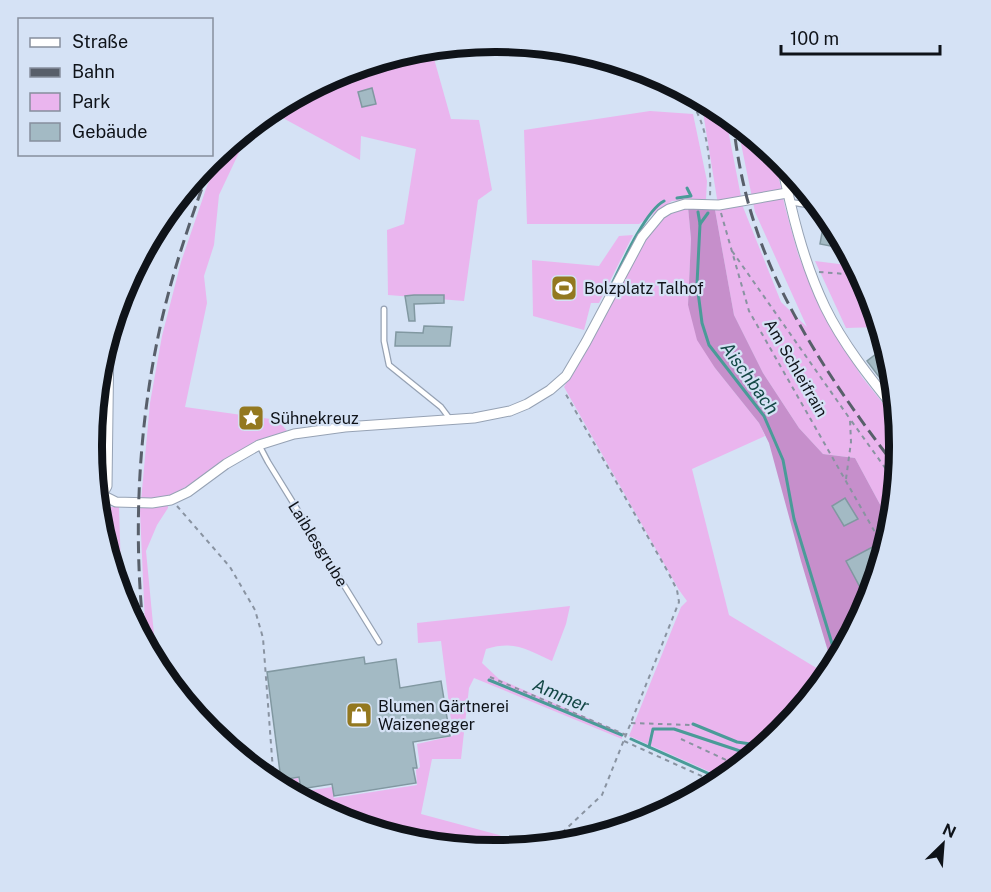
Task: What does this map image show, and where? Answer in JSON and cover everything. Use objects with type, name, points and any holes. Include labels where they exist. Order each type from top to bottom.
[{"type":"street","points":[[785,180],[811,270],[825,307],[863,370],[886,397]]},
{"type":"street","points":[[105,499],[116,502],[152,503],[171,500],[189,492],[226,464],[259,445],[294,434],[320,429],[451,420],[510,411],[541,397],[559,383],[578,358],[626,264],[654,220],[669,209],[680,205],[714,205],[788,197]]},
{"type":"street","points":[[104,490],[107,486],[108,377]]},
{"type":"lane","points":[[788,197],[805,202]]},
{"type":"lane","points":[[384,309],[384,341],[389,365],[441,407],[451,420]]},
{"type":"lane","name":"Laiblesgrube","points":[[259,445],[379,642]]},
{"type":"path","name":"Am Schleifrain","points":[[694,106],[701,119],[714,205],[730,248],[744,298],[753,318],[876,534]]},
{"type":"path","points":[[730,248],[888,472]]},
{"type":"path","points":[[811,270],[849,275]]},
{"type":"path","points":[[559,383],[668,572],[680,597],[602,795],[561,834]]},
{"type":"path","points":[[846,480],[851,442],[850,420]]},
{"type":"path","points":[[171,500],[230,567],[255,610],[263,638],[273,770]]},
{"type":"path","points":[[490,677],[626,735]]},
{"type":"path","points":[[631,723],[690,724]]},
{"type":"path","points":[[681,739],[730,762]]},
{"type":"path","points":[[624,741],[706,778]]},
{"type":"green space","points":[[434,58],[451,119],[479,120],[492,190],[478,200],[464,301],[388,295],[387,230],[404,224],[416,149],[361,136],[360,160],[281,117],[345,82],[394,66]]},
{"type":"green space","points":[[650,111],[693,114],[707,181],[706,199],[672,201],[639,224],[527,224],[524,130]]},
{"type":"green space","points":[[703,112],[728,129],[743,207],[781,302],[807,327],[755,212],[740,138],[778,172],[798,254],[815,296],[830,326],[862,377],[887,409],[889,446],[883,511],[855,458],[823,454],[799,428],[763,373],[734,315],[715,210],[718,205]]},
{"type":"green space","points":[[243,145],[219,195],[214,245],[204,276],[207,303],[185,407],[278,420],[287,431],[256,441],[191,484],[168,496],[168,508],[157,525],[146,551],[155,643],[145,624],[140,512],[150,403],[162,336],[181,262],[214,171]]},
{"type":"green space","points":[[688,207],[691,239],[688,305],[715,368],[759,423],[765,436],[692,469],[729,615],[820,670],[774,724],[755,742],[713,773],[629,736],[681,607],[687,601],[564,387],[644,239],[661,218]]},
{"type":"green space","name":"Bolzplatz Talhof","points":[[633,235],[599,303],[591,303],[584,330],[533,316],[532,260],[599,266],[619,236]]},
{"type":"green space","points":[[815,261],[844,265],[859,295],[870,327],[846,328]]},
{"type":"green space","points":[[103,423],[104,433],[102,458]]},
{"type":"green space","points":[[119,507],[121,566],[115,548],[107,508]]},
{"type":"green space","points":[[570,606],[552,661],[528,650],[513,646],[496,646],[486,649],[482,663],[499,679],[622,733],[622,739],[474,678],[469,688],[461,759],[432,759],[421,814],[509,839],[470,839],[419,832],[369,819],[306,791],[332,787],[334,798],[417,785],[416,770],[420,767],[417,744],[453,736],[441,641],[418,643],[417,623]]},
{"type":"green space","points":[[298,778],[299,787],[287,779]]},
{"type":"shaded area","points":[[688,207],[715,210],[734,315],[763,373],[799,428],[823,454],[855,458],[883,511],[876,548],[859,597],[829,655],[769,443],[759,423],[715,368],[697,340],[688,305],[691,239]]},
{"type":"building","points":[[372,88],[376,104],[362,107],[358,92]]},
{"type":"building","points":[[823,227],[835,247],[820,244]]},
{"type":"building","points":[[444,295],[444,303],[414,304],[415,321],[409,321],[405,296]]},
{"type":"building","points":[[424,326],[452,327],[450,346],[395,346],[396,332],[423,333]]},
{"type":"building","points":[[876,354],[879,357],[884,383],[867,361]]},
{"type":"building","points":[[845,498],[858,519],[844,526],[832,506]]},
{"type":"building","points":[[877,545],[862,590],[846,561]]},
{"type":"building","name":"Blumen Gärtnerei Waizenegger","points":[[364,657],[365,664],[396,659],[400,688],[441,681],[450,736],[413,742],[417,768],[413,768],[416,783],[334,796],[332,784],[302,789],[299,777],[287,779],[280,775],[267,672]]},
{"type":"waterway","points":[[677,198],[691,196],[687,188]]},
{"type":"waterway","points":[[613,282],[642,226],[657,206],[664,201]]},
{"type":"waterway","name":"Aischbach","points":[[698,212],[700,224],[697,284],[702,323],[709,345],[764,416],[783,460],[794,519],[833,648]]},
{"type":"waterway","name":"Aischbach","points":[[700,224],[708,213]]},
{"type":"waterway","name":"Ammer","points":[[489,680],[622,735]]},
{"type":"waterway","name":"Ammer","points":[[693,724],[737,742],[752,744]]},
{"type":"waterway","name":"Ammer","points":[[649,747],[653,729],[674,729],[743,752]]},
{"type":"waterway","name":"Ammer","points":[[631,739],[711,775]]},
{"type":"railway","points":[[735,134],[748,202],[756,228],[782,291],[836,384],[889,457]]},
{"type":"railway","points":[[143,620],[139,556],[140,466],[151,377],[174,274],[204,182]]},
{"type":"place","name":"Bolzplatz Talhof","points":[[564,288]]},
{"type":"place","name":"Sühnekreuz","points":[[251,418]]},
{"type":"place","name":"Blumen Gärtnerei Waizenegger","points":[[359,715]]}]
